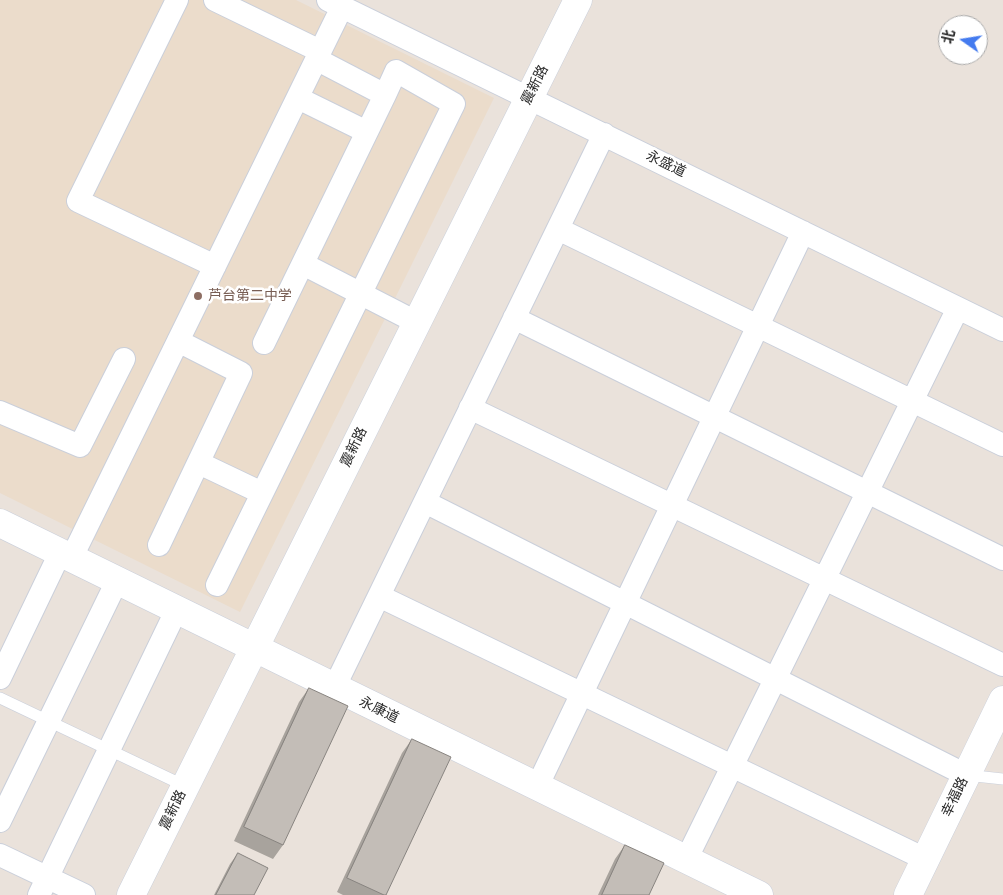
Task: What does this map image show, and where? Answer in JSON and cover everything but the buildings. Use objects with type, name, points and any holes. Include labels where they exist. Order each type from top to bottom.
[{"type":"street","points":[[177,0],[78,201],[215,266]]},
{"type":"street","points":[[215,0],[318,55],[385,95]]},
{"type":"street","name":"震新路","points":[[131,895],[578,0]]},
{"type":"street","points":[[0,678],[178,341],[318,55],[335,3]]},
{"type":"street","name":"永盛道","points":[[335,3],[1003,330]]},
{"type":"street","points":[[217,585],[454,104],[396,71],[264,342]]},
{"type":"street","points":[[298,98],[367,132]]},
{"type":"street","points":[[334,688],[604,134]]},
{"type":"street","points":[[558,229],[1003,445]]},
{"type":"street","points":[[537,787],[803,232]]},
{"type":"street","points":[[303,264],[416,322]]},
{"type":"street","points":[[686,860],[958,308]]},
{"type":"street","points":[[514,318],[1003,559]]},
{"type":"street","points":[[160,545],[241,373],[178,341]]},
{"type":"street","points":[[0,412],[80,446],[124,359]]},
{"type":"street","points":[[470,408],[1003,665]]},
{"type":"street","points":[[199,463],[262,493]]},
{"type":"street","points":[[425,502],[966,775]]},
{"type":"street","name":"永康道","points":[[0,524],[759,895]]},
{"type":"street","points":[[0,821],[116,581]]},
{"type":"street","points":[[379,596],[925,859]]},
{"type":"street","points":[[43,886],[176,611]]},
{"type":"street","name":"幸福路","points":[[908,895],[1003,700]]},
{"type":"street","points":[[0,855],[43,886],[84,895]]},
{"type":"lane","points":[[0,698],[185,786]]},
{"type":"lane","points":[[966,775],[1003,779]]},
{"type":"shaded area","name":"芦台第二中学","points":[[0,0],[296,0],[494,98],[240,612],[0,493]]},
{"type":"place","name":"芦台第二中学","points":[[198,296]]}]
